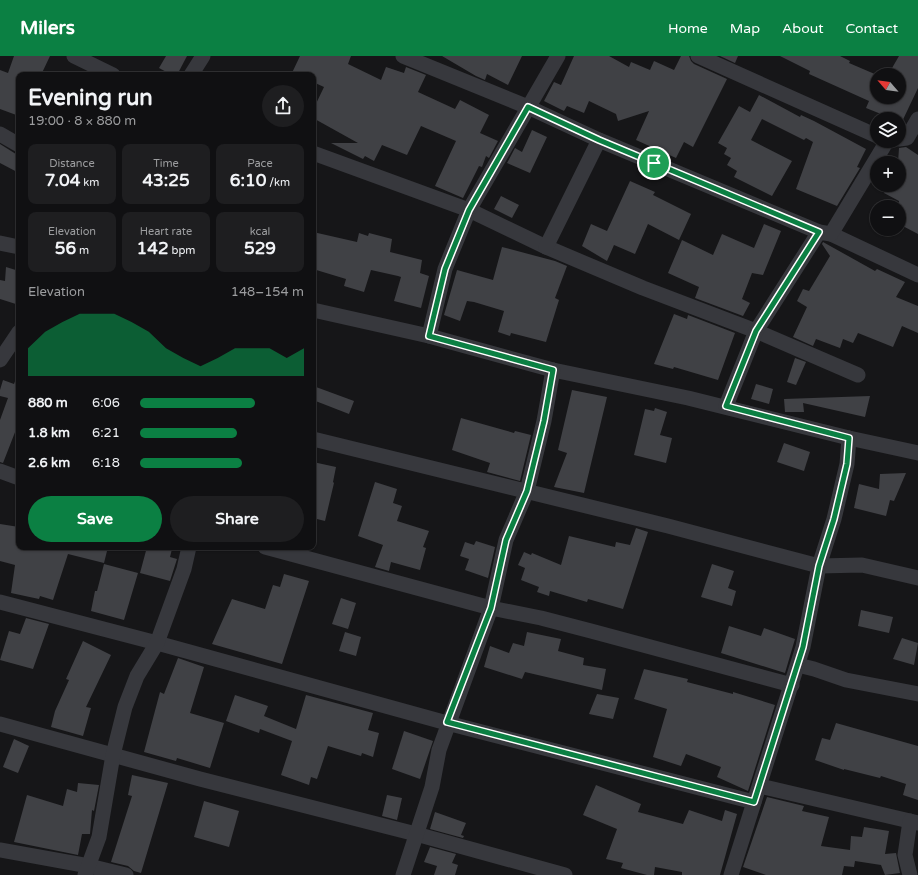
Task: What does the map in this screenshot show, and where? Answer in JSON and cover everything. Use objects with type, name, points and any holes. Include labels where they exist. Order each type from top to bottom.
[{"type":"street","points":[[74,56],[107,72]]},
{"type":"street","points":[[193,72],[203,56]]},
{"type":"street","points":[[404,56],[528,107],[599,140],[825,233],[918,275]]},
{"type":"street","points":[[429,336],[445,269],[469,210],[558,56]]},
{"type":"street","points":[[698,56],[870,133]]},
{"type":"street","points":[[908,140],[918,119]]},
{"type":"street","points":[[0,134],[16,143]]},
{"type":"street","points":[[546,247],[599,140]]},
{"type":"street","points":[[726,406],[756,331],[882,148]]},
{"type":"street","points":[[316,154],[469,210],[546,247],[643,288],[756,331],[858,375]]},
{"type":"street","points":[[0,243],[16,246]]},
{"type":"street","points":[[316,311],[429,336],[553,370],[726,406],[849,438],[918,453]]},
{"type":"street","points":[[0,360],[16,336]]},
{"type":"street","points":[[403,875],[432,787],[439,750],[447,722],[491,608],[506,540],[527,491],[544,421],[553,370]]},
{"type":"street","points":[[731,875],[803,647],[819,566],[834,519],[847,464],[849,438]]},
{"type":"street","points":[[316,440],[527,491],[819,566],[862,565],[918,578]]},
{"type":"street","points":[[0,472],[16,477]]},
{"type":"street","points":[[87,870],[99,838],[105,813],[113,755],[127,701],[137,676],[157,642],[184,569],[188,550]]},
{"type":"street","points":[[276,550],[491,608],[563,624],[792,685]]},
{"type":"street","points":[[0,602],[157,642],[447,722],[754,802]]},
{"type":"street","points":[[798,665],[846,680],[918,694]]},
{"type":"street","points":[[0,724],[565,875]]},
{"type":"street","points":[[760,786],[914,822],[905,855],[910,875]]},
{"type":"street","points":[[0,850],[87,870],[126,875]]},
{"type":"building","points":[[14,56],[50,56],[42,72],[16,72],[16,115],[0,109],[0,70],[8,73]]},
{"type":"building","points":[[166,56],[187,56],[179,72],[166,72],[159,68]]},
{"type":"building","points":[[300,56],[351,56],[348,64],[381,80],[386,67],[404,73],[406,67],[426,75],[418,92],[455,109],[460,100],[489,115],[480,133],[498,141],[489,158],[486,156],[482,167],[479,166],[463,198],[435,186],[456,141],[421,126],[407,155],[382,145],[374,161],[365,156],[363,159],[331,143],[358,143],[316,120],[316,104],[324,87],[316,83],[316,72],[292,72]]},
{"type":"building","points":[[442,56],[522,56],[508,85],[487,74],[485,80]]},
{"type":"building","points":[[574,56],[609,56],[629,67],[631,62],[650,70],[654,61],[674,70],[681,56],[689,56],[694,64],[727,79],[693,147],[684,142],[676,158],[636,140],[649,111],[618,121],[616,114],[589,101],[584,113],[567,106],[564,111],[544,101],[554,82],[561,85]]},
{"type":"building","points":[[720,56],[738,56],[735,63]]},
{"type":"building","points":[[780,56],[840,56],[850,61],[849,63],[870,72],[870,104],[906,104],[906,68],[892,68],[899,56],[918,56],[918,88],[906,113],[906,112],[876,112],[866,108],[869,101],[809,74],[810,71]]},
{"type":"building","points":[[759,95],[800,117],[801,115],[814,121],[866,149],[857,167],[860,168],[837,206],[796,189],[813,142],[806,138],[804,140],[762,119],[751,140],[792,161],[772,196],[734,177],[737,171],[727,165],[731,158],[724,154],[727,148],[718,143],[739,106],[750,112]]},
{"type":"building","points":[[532,130],[547,137],[530,173],[507,163],[515,148],[522,152]]},
{"type":"building","points":[[0,144],[16,154],[16,171],[0,163]]},
{"type":"building","points":[[906,147],[918,155],[918,234],[906,228],[906,200],[897,200],[884,193],[906,192],[906,156],[898,156],[899,148]]},
{"type":"building","points":[[630,181],[655,192],[653,195],[691,214],[679,240],[648,224],[635,254],[614,245],[607,261],[582,246],[591,224],[607,231]]},
{"type":"building","points":[[501,196],[519,205],[512,218],[494,209]]},
{"type":"building","points":[[764,224],[781,231],[763,275],[752,273],[742,299],[750,303],[743,316],[695,298],[699,287],[668,273],[682,240],[713,255],[722,234],[754,248]]},
{"type":"building","points":[[316,233],[357,242],[359,233],[368,236],[369,233],[392,239],[390,252],[422,260],[420,273],[429,276],[421,308],[394,301],[401,277],[371,270],[364,292],[344,286],[346,279],[316,270]]},
{"type":"building","points":[[823,242],[875,271],[877,269],[905,282],[896,297],[918,306],[918,333],[902,326],[893,347],[858,333],[853,343],[843,339],[840,348],[816,339],[813,346],[793,337],[807,307],[797,301],[803,289],[809,291],[830,256],[822,244]]},
{"type":"building","points":[[502,247],[555,261],[567,266],[555,298],[559,300],[546,342],[511,333],[510,336],[498,332],[504,311],[474,302],[467,301],[460,321],[444,315],[457,270],[493,280]]},
{"type":"building","points":[[6,267],[16,270],[16,304],[0,299],[0,280],[5,281]]},
{"type":"building","points":[[674,314],[687,319],[688,315],[735,333],[718,380],[674,367],[673,369],[654,364]]},
{"type":"building","points":[[795,358],[806,362],[796,385],[787,382]]},
{"type":"building","points":[[16,378],[16,430],[3,463],[0,462],[0,420],[8,398],[0,396],[0,390],[3,380],[14,384]]},
{"type":"building","points":[[756,384],[773,389],[769,404],[751,399]]},
{"type":"building","points":[[316,387],[354,401],[349,414],[316,401]]},
{"type":"building","points":[[572,390],[607,397],[584,493],[554,487],[567,453],[558,450]]},
{"type":"building","points":[[870,396],[865,417],[803,403],[804,412],[785,412],[784,399]]},
{"type":"building","points":[[655,408],[667,412],[660,435],[672,438],[666,463],[634,455],[645,409],[654,411]]},
{"type":"building","points":[[461,418],[514,433],[515,431],[531,435],[520,481],[487,472],[490,463],[452,450]]},
{"type":"building","points":[[784,443],[810,452],[804,471],[777,462]]},
{"type":"building","points":[[316,463],[336,467],[334,483],[325,521],[316,519]]},
{"type":"building","points":[[906,473],[894,501],[890,500],[886,516],[854,508],[859,484],[879,489],[880,474]]},
{"type":"building","points":[[375,482],[397,489],[393,503],[402,506],[397,521],[429,531],[423,547],[426,548],[420,570],[391,562],[389,571],[375,567],[383,545],[358,536]]},
{"type":"building","points":[[0,524],[16,527],[16,550],[107,550],[104,563],[68,554],[53,600],[40,596],[39,599],[11,593],[15,565],[0,561]]},
{"type":"building","points":[[636,528],[648,532],[623,609],[588,599],[587,602],[550,591],[549,596],[537,592],[539,587],[521,580],[525,568],[518,565],[524,552],[531,555],[532,553],[561,565],[569,536],[615,547],[616,542],[630,545]]},
{"type":"building","points":[[476,541],[495,547],[488,578],[465,570],[469,559],[460,556],[465,542],[474,545]]},
{"type":"building","points":[[146,550],[172,550],[170,557],[177,559],[170,581],[140,573]]},
{"type":"building","points":[[104,564],[138,573],[124,620],[91,611],[95,591],[97,591]]},
{"type":"building","points":[[712,564],[734,571],[728,588],[736,591],[732,606],[701,597]]},
{"type":"building","points":[[284,574],[309,581],[282,664],[212,644],[232,599],[265,609],[273,585],[280,587]]},
{"type":"building","points":[[341,598],[356,603],[348,629],[332,624]]},
{"type":"building","points":[[861,610],[893,617],[889,633],[858,626]]},
{"type":"building","points":[[26,618],[49,624],[33,669],[0,660],[9,631],[20,634]]},
{"type":"building","points":[[729,626],[761,636],[764,628],[795,639],[785,673],[721,653]]},
{"type":"building","points":[[345,632],[361,637],[356,656],[339,651]]},
{"type":"building","points":[[527,632],[561,639],[558,651],[584,658],[583,665],[606,669],[602,690],[525,672],[522,679],[484,667],[490,646],[509,653],[513,643],[524,646]]},
{"type":"building","points":[[902,638],[918,643],[914,665],[893,659]]},
{"type":"building","points":[[83,641],[111,655],[86,707],[91,708],[83,736],[51,727],[55,711],[69,680],[66,679]]},
{"type":"building","points":[[178,658],[204,667],[190,713],[224,723],[210,768],[177,758],[176,761],[144,752],[160,692],[164,694]]},
{"type":"building","points":[[644,669],[688,679],[687,682],[733,694],[733,692],[775,705],[748,791],[717,777],[721,767],[686,754],[681,766],[653,757],[667,709],[634,699]]},
{"type":"building","points":[[597,694],[619,698],[613,719],[589,714]]},
{"type":"building","points":[[235,695],[268,706],[264,716],[296,729],[306,695],[373,713],[368,730],[379,733],[373,757],[362,753],[361,756],[328,746],[317,779],[311,777],[309,785],[281,775],[292,741],[260,729],[259,733],[226,721]]},
{"type":"building","points":[[836,723],[918,746],[918,800],[903,795],[906,784],[881,776],[880,778],[844,770],[815,760],[822,738],[830,740]]},
{"type":"building","points":[[404,731],[433,741],[420,779],[392,769]]},
{"type":"building","points":[[14,739],[29,746],[18,773],[3,767]]},
{"type":"building","points":[[132,775],[168,783],[141,873],[134,871],[128,866],[111,862],[132,796],[128,795]]},
{"type":"building","points":[[78,783],[99,785],[94,811],[92,810],[90,834],[82,834],[78,855],[14,842],[27,795],[63,806],[67,789],[77,792]]},
{"type":"building","points":[[596,785],[641,804],[638,812],[683,824],[689,810],[722,821],[725,810],[737,814],[720,875],[682,875],[682,872],[655,867],[654,875],[647,875],[621,868],[623,863],[606,859],[617,829],[583,815]]},
{"type":"building","points":[[387,795],[402,798],[397,820],[382,816]]},
{"type":"building","points":[[767,797],[804,806],[802,811],[829,817],[821,846],[850,850],[851,836],[862,837],[864,827],[889,831],[885,854],[896,853],[900,873],[885,875],[881,865],[855,861],[854,867],[844,866],[842,875],[766,875],[743,867]]},
{"type":"building","points":[[204,801],[239,811],[229,847],[194,837]]},
{"type":"building","points":[[435,812],[466,823],[461,835],[464,836],[463,838],[430,829]]},
{"type":"building","points":[[430,847],[456,854],[452,863],[458,865],[455,875],[434,875],[437,866],[424,862]]},
{"type":"route","points":[[528,107],[599,140],[654,163],[819,232],[756,331],[732,387],[726,406],[849,438],[847,464],[834,519],[815,582],[803,647],[754,802],[447,722],[467,675],[491,608],[506,540],[527,491],[544,421],[553,370],[429,336],[445,269],[469,210],[528,107]]}]
